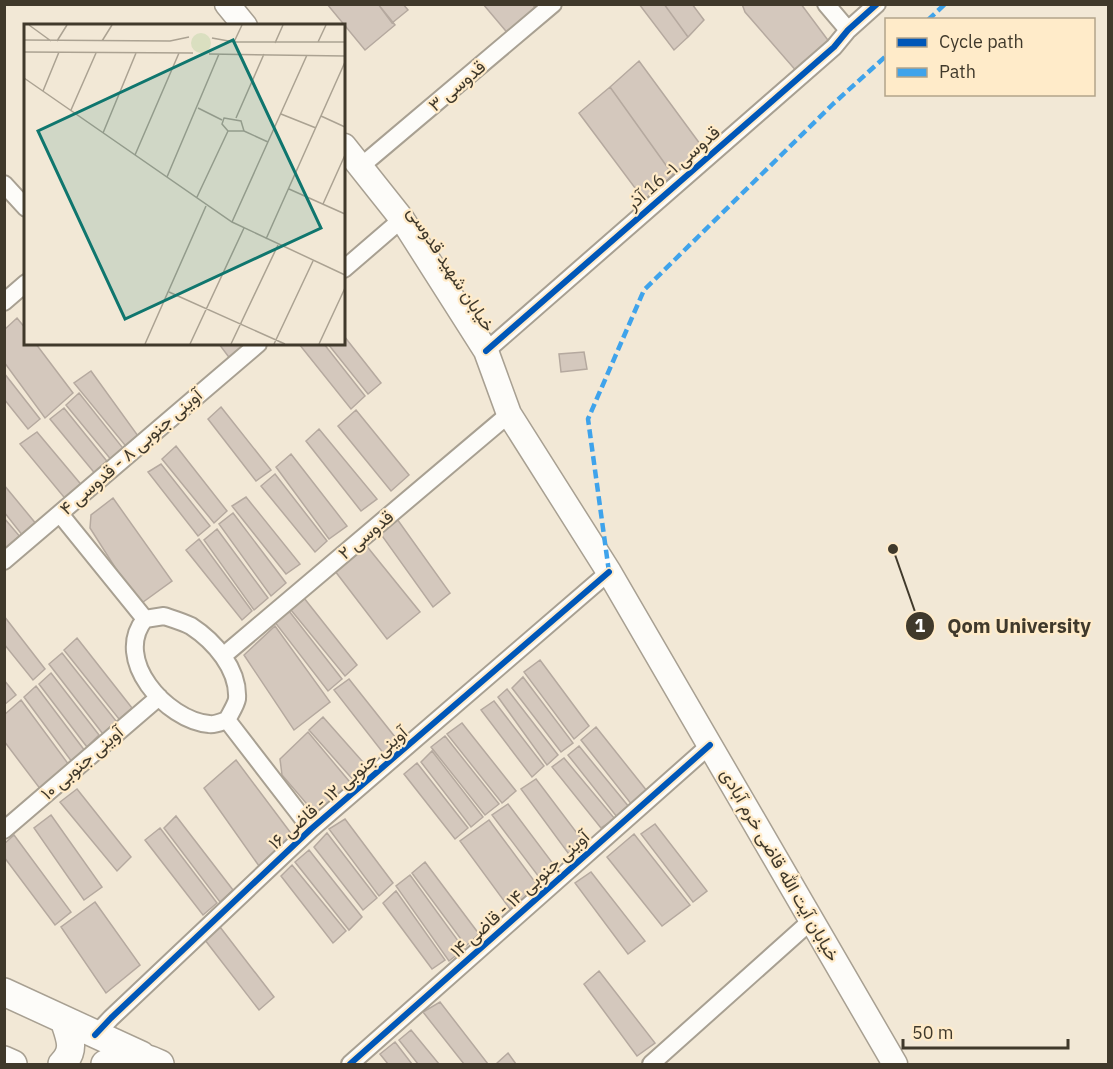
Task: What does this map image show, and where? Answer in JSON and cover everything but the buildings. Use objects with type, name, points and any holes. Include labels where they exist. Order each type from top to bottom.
[{"type":"main road","name":"خیابان شهید قدوسی","points":[[345,147],[402,219],[486,351],[509,414],[609,572]]},
{"type":"main road","name":"خیابان آیت الله قاضی خرم آبادی","points":[[609,572],[895,1065]]},
{"type":"main road","points":[[4,992],[151,1060]]},
{"type":"main road","points":[[63,1065],[70,1057],[71,1043],[64,1020]]},
{"type":"main road","points":[[105,1065],[121,1057],[151,1060]]},
{"type":"main road","points":[[4,1060],[13,1065]]},
{"type":"street","name":"قدوسی ۳","points":[[360,167],[553,4]]},
{"type":"street","points":[[826,4],[848,30]]},
{"type":"street","name":"قدوسی ۱- 16 آذر","points":[[486,351],[834,47],[848,30],[877,4]]},
{"type":"street","points":[[4,184],[24,206]]},
{"type":"street","points":[[345,269],[402,219]]},
{"type":"street","points":[[4,302],[24,285]]},
{"type":"street","name":"آوینی جنوبی ۸ - قدوسی ۴","points":[[4,561],[257,345]]},
{"type":"street","name":"قدوسی ۲","points":[[223,656],[509,414]]},
{"type":"street","points":[[60,514],[145,619]]},
{"type":"street","name":"آوینی جنوبی ۱۲ - قاضی ۱۶","points":[[95,1035],[312,829],[609,572]]},
{"type":"street","points":[[164,616],[189,625],[207,638],[223,656],[235,679],[237,700],[227,720],[211,725],[194,720],[177,711],[159,697],[141,674],[134,656],[134,641],[137,629],[145,619],[164,616]]},
{"type":"street","name":"آوینی جنوبی ۱۰","points":[[4,830],[159,697]]},
{"type":"street","points":[[227,720],[312,829]]},
{"type":"street","name":"آوینی جنوبی ۱۴ - قاضی ۱۴","points":[[350,1065],[710,745]]},
{"type":"street","points":[[651,1065],[812,920]]},
{"type":"marked path","points":[[930,18],[945,4]]},
{"type":"marked path","points":[[609,572],[588,419],[644,290],[833,104],[885,57]]},
{"type":"cycle path","points":[[486,351],[834,47],[848,30],[877,4]]},
{"type":"cycle path","points":[[95,1035],[311,829],[609,572]]},
{"type":"cycle path","points":[[350,1064],[710,745]]},
{"type":"place","name":"Qom University","points":[[893,549]]}]
